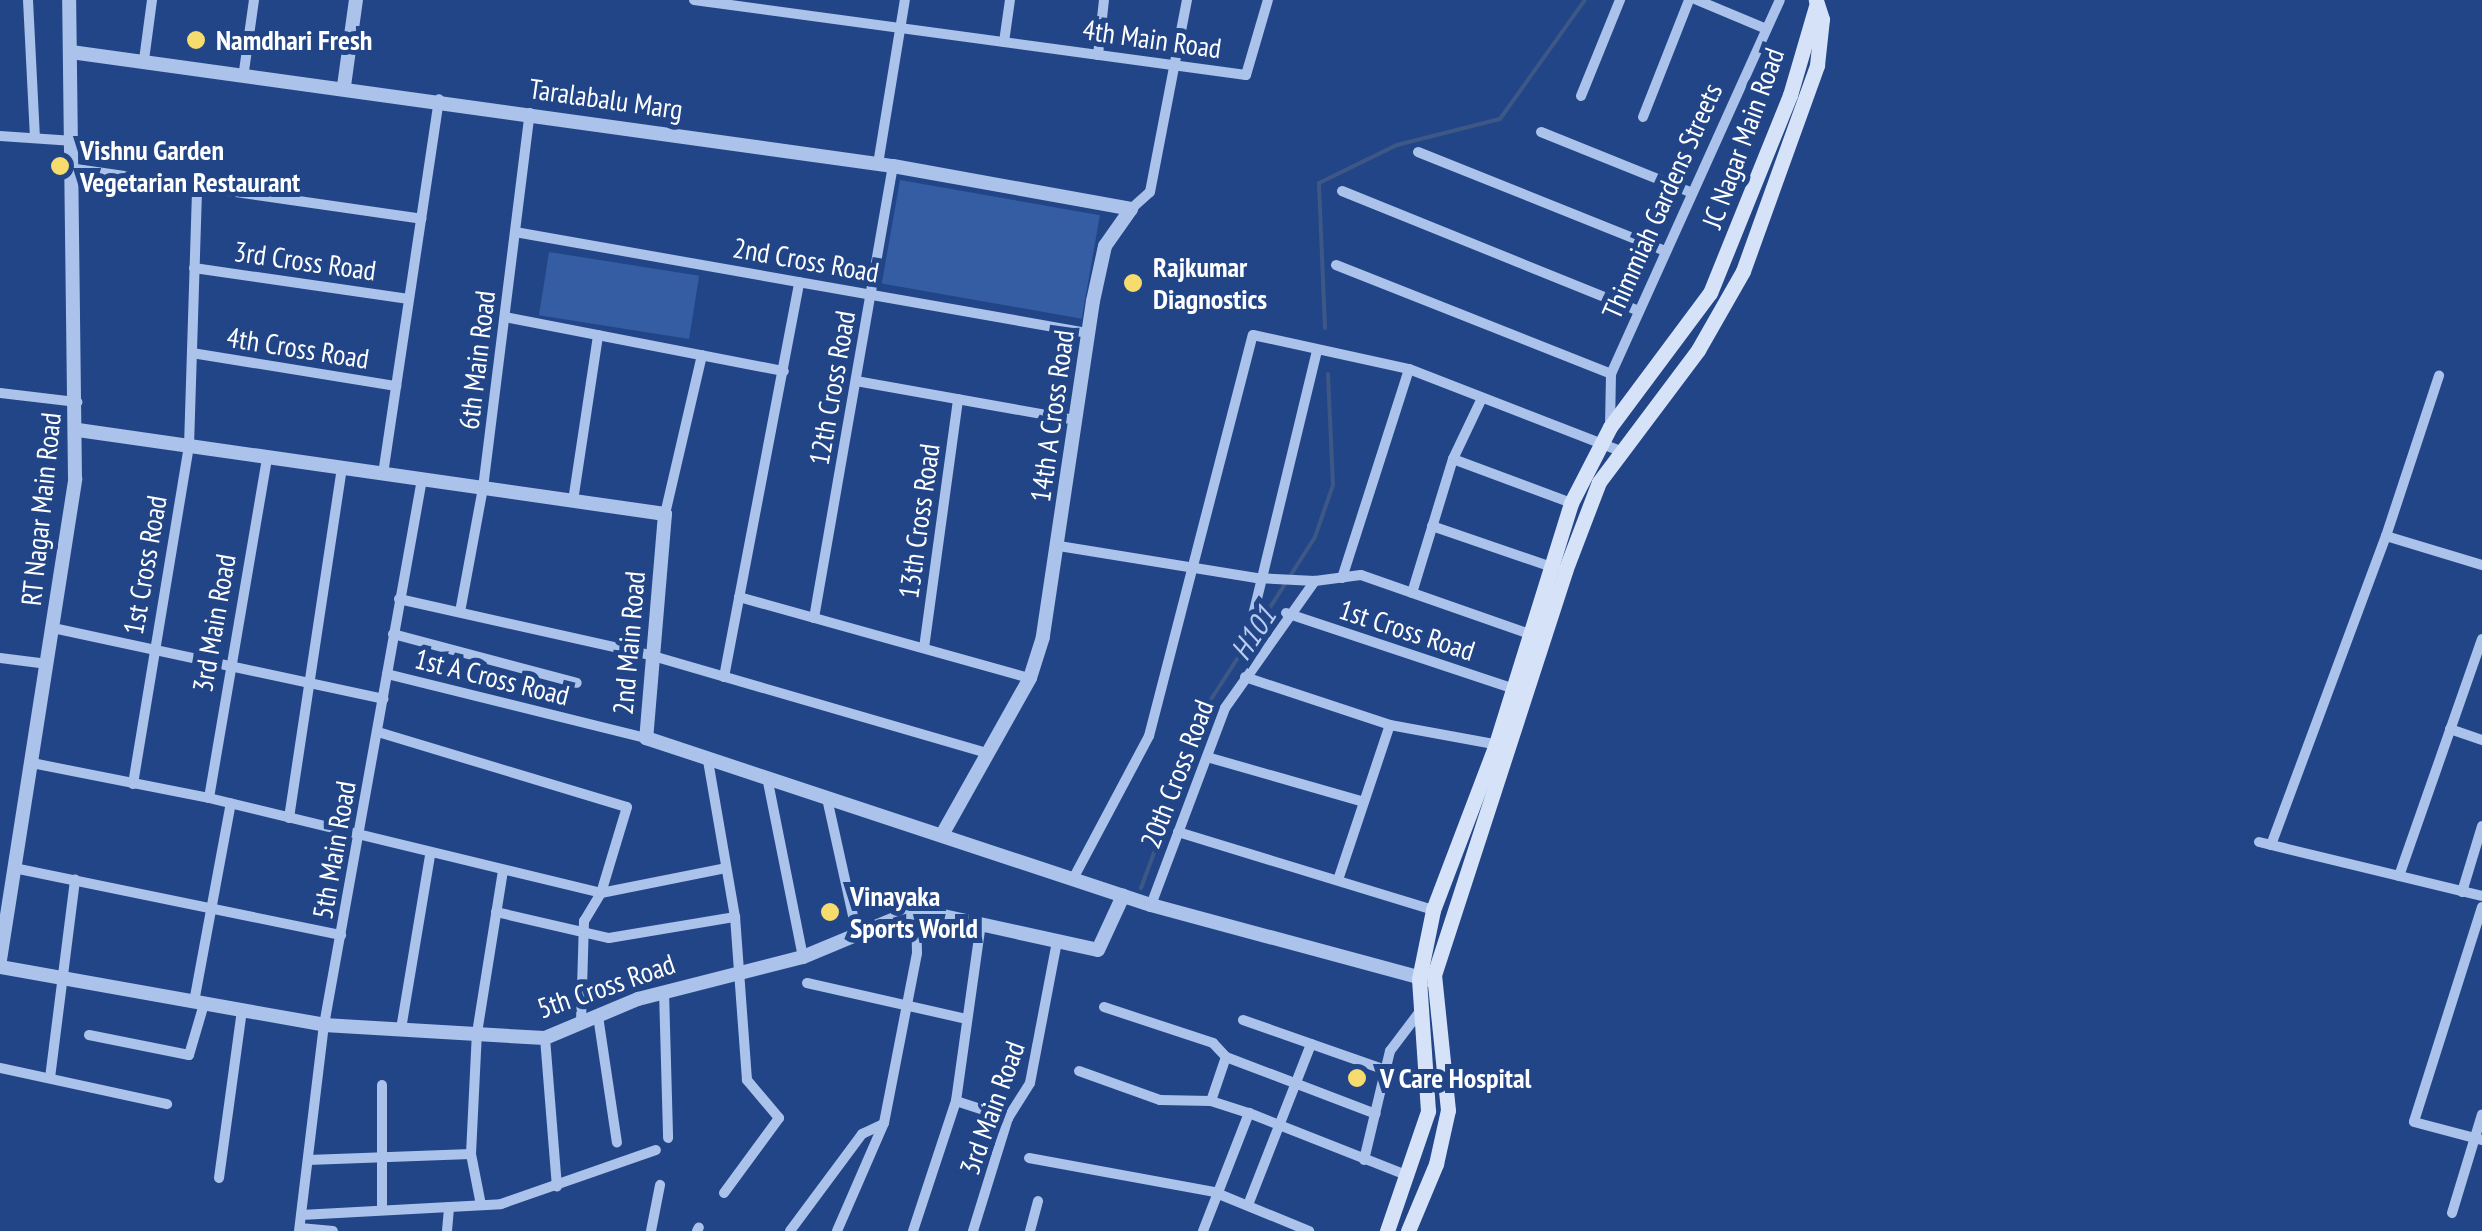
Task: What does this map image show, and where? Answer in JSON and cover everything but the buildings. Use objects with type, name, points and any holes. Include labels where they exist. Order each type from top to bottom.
[{"type":"main road","name":"JC Nagar Main Road","points":[[1387,1231],[1410,1176],[1428,1110],[1427,979],[1433,910],[1504,746],[1514,689],[1539,638],[1552,567],[1571,503],[1610,427],[1710,293],[1790,95],[1816,3]]},
{"type":"main road","name":"JC Nagar Main Road","points":[[1427,979],[1539,638],[1598,482],[1618,450],[1698,350],[1743,272],[1803,118],[1821,39],[1816,3]]},
{"type":"main road","name":"JC Nagar Main Road","points":[[1408,1231],[1447,1120],[1429,1007]]},
{"type":"street","points":[[28,0],[35,138]]},
{"type":"street","name":"RT Nagar Main Road","points":[[0,960],[48,664],[78,430],[70,0]]},
{"type":"street","points":[[144,60],[152,0]]},
{"type":"street","points":[[244,71],[254,0]]},
{"type":"street","points":[[344,86],[356,0]]},
{"type":"street","name":"4th Main Road","points":[[694,0],[1246,75],[1268,0]]},
{"type":"street","points":[[797,14],[799,0]]},
{"type":"street","name":"12th Cross Road","points":[[814,618],[872,295],[905,0]]},
{"type":"street","points":[[1004,42],[1010,0]]},
{"type":"street","points":[[1098,55],[1104,0]]},
{"type":"street","name":"14th A Cross Road","points":[[942,834],[984,752],[1030,678],[1060,546],[1088,333],[1106,246],[1130,210],[1150,192],[1178,66],[1188,0]]},
{"type":"street","points":[[1581,96],[1620,0]]},
{"type":"street","points":[[1643,117],[1688,0]]},
{"type":"street","points":[[1697,0],[1764,28]]},
{"type":"street","name":"Thimmiah Gardens Streets","points":[[1610,427],[1611,374],[1663,250],[1780,0]]},
{"type":"street","name":"Taralabalu Marg","points":[[71,52],[244,71],[886,165],[1130,210]]},
{"type":"street","points":[[382,474],[439,100]]},
{"type":"street","name":"6th Main Road","points":[[460,612],[484,488],[530,113]]},
{"type":"street","points":[[1541,132],[1690,192]]},
{"type":"street","points":[[0,136],[75,140]]},
{"type":"street","points":[[1418,152],[1663,250]]},
{"type":"street","points":[[76,169],[422,219]]},
{"type":"street","name":"1st Cross Road","points":[[133,784],[189,446],[197,186]]},
{"type":"street","points":[[1342,190],[1638,310]]},
{"type":"street","name":"2nd Cross Road","points":[[516,232],[1088,333]]},
{"type":"street","points":[[1336,264],[1611,374]]},
{"type":"street","name":"3rd Cross Road","points":[[194,268],[409,299]]},
{"type":"street","points":[[724,677],[799,282]]},
{"type":"street","points":[[505,317],[784,371]]},
{"type":"street","points":[[574,501],[598,335]]},
{"type":"street","points":[[1074,876],[1149,736],[1254,335],[1409,369],[1618,450]]},
{"type":"street","points":[[1264,648],[1247,640],[1317,350]]},
{"type":"street","name":"4th Cross Road","points":[[192,353],[396,386]]},
{"type":"street","points":[[78,430],[665,514],[702,355]]},
{"type":"street","points":[[1342,578],[1409,369]]},
{"type":"street","points":[[2439,376],[2386,536],[2265,844],[2482,896]]},
{"type":"street","points":[[856,381],[1075,420]]},
{"type":"street","points":[[0,393],[77,402]]},
{"type":"street","name":"13th Cross Road","points":[[924,648],[958,399]]},
{"type":"street","points":[[1412,593],[1453,460],[1481,400]]},
{"type":"street","name":"3rd Main Road","points":[[209,798],[228,667],[267,457]]},
{"type":"street","points":[[1453,460],[1571,503]]},
{"type":"street","points":[[289,818],[342,468]]},
{"type":"street","name":"5th Main Road","points":[[299,1230],[324,1025],[422,480]]},
{"type":"street","name":"2nd Main Road","points":[[665,514],[646,738],[828,802],[1074,876],[1151,906],[1427,979]]},
{"type":"street","points":[[1432,526],[1552,567]]},
{"type":"street","points":[[2386,536],[2482,564]]},
{"type":"street","points":[[1060,546],[1193,564],[1260,578],[1316,581],[1361,576],[1539,638]]},
{"type":"street","name":"20th Cross Road","points":[[1151,906],[1206,756],[1244,677],[1286,614],[1316,581]]},
{"type":"street","points":[[739,597],[1030,678]]},
{"type":"street","points":[[399,598],[653,656],[984,752]]},
{"type":"street","name":"1st Cross Road","points":[[1286,614],[1514,689]]},
{"type":"street","points":[[53,628],[383,699]]},
{"type":"street","points":[[394,634],[578,683]]},
{"type":"street","points":[[2399,876],[2482,640]]},
{"type":"street","points":[[0,658],[48,664]]},
{"type":"street","name":"1st A Cross Road","points":[[387,674],[646,738]]},
{"type":"street","points":[[1244,677],[1390,725],[1504,746]]},
{"type":"street","points":[[1338,880],[1390,725]]},
{"type":"street","points":[[2450,729],[2482,740]]},
{"type":"street","points":[[378,732],[627,807],[602,894],[582,928],[581,1024]]},
{"type":"street","points":[[1206,756],[1364,802]]},
{"type":"street","points":[[708,760],[735,917],[747,1080],[780,1118],[724,1194]]},
{"type":"street","points":[[32,764],[209,798],[602,894],[726,868]]},
{"type":"street","points":[[768,782],[803,957]]},
{"type":"street","points":[[828,802],[858,934]]},
{"type":"street","points":[[89,1035],[190,1055],[231,804]]},
{"type":"street","points":[[2462,892],[2482,826]]},
{"type":"street","points":[[1178,832],[1433,910]]},
{"type":"street","points":[[401,1029],[430,855]]},
{"type":"street","points":[[14,868],[341,935]]},
{"type":"street","points":[[481,1205],[470,1154],[477,1034],[504,871]]},
{"type":"street","points":[[50,1078],[75,880]]},
{"type":"street","points":[[837,1231],[884,1123],[917,952],[916,910],[1098,950],[1123,896]]},
{"type":"street","points":[[2478,1139],[2414,1122],[2482,907]]},
{"type":"street","name":"5th Cross Road","points":[[0,968],[324,1025],[546,1038],[664,992],[803,957],[916,910]]},
{"type":"street","points":[[496,912],[582,928],[609,938],[735,917]]},
{"type":"street","points":[[913,1231],[956,1101],[981,924]]},
{"type":"street","name":"3rd Main Road","points":[[973,1231],[1008,1118],[1030,1083],[1057,941]]},
{"type":"street","points":[[807,983],[968,1019]]},
{"type":"street","points":[[664,992],[668,1138]]},
{"type":"street","points":[[1104,1007],[1213,1044],[1226,1057],[1376,1114]]},
{"type":"street","points":[[1364,1160],[1398,1034],[1429,1007]]},
{"type":"street","points":[[219,1178],[242,1011]]},
{"type":"street","points":[[598,1016],[617,1143]]},
{"type":"street","points":[[1243,1020],[1386,1070]]},
{"type":"street","points":[[546,1038],[558,1187]]},
{"type":"street","points":[[1248,1205],[1311,1044]]},
{"type":"street","points":[[1211,1102],[1226,1057]]},
{"type":"street","points":[[0,1068],[167,1104]]},
{"type":"street","points":[[1080,1071],[1160,1100],[1211,1102],[1249,1113],[1410,1176]]},
{"type":"street","points":[[382,1085],[382,1210]]},
{"type":"street","points":[[956,1101],[1008,1118]]},
{"type":"street","points":[[1204,1231],[1214,1192],[1249,1113]]},
{"type":"street","points":[[2452,1213],[2478,1139],[2482,1114]]},
{"type":"street","points":[[790,1231],[862,1134],[884,1123]]},
{"type":"street","points":[[301,1215],[481,1205],[558,1187],[656,1150]]},
{"type":"street","points":[[308,1160],[470,1154]]},
{"type":"street","points":[[1029,1158],[1214,1192],[1309,1231]]},
{"type":"street","points":[[650,1231],[660,1185]]},
{"type":"street","points":[[1030,1231],[1038,1201]]},
{"type":"street","points":[[447,1231],[448,1207]]},
{"type":"street","points":[[299,1230],[333,1231]]},
{"type":"shaded area","points":[[900,180],[1100,215],[1082,319],[882,283]]},
{"type":"shaded area","points":[[549,252],[699,276],[689,339],[539,315]]},
{"type":"waterway","name":"H101","points":[[1325,328],[1319,183],[1397,145],[1500,119],[1585,0]]},
{"type":"waterway","name":"H101","points":[[1253,634],[1315,537],[1333,485],[1328,374]]},
{"type":"waterway","name":"H101","points":[[1141,888],[1210,701],[1248,642]]},
{"type":"place","name":"Namdhari Fresh","points":[[196,40]]},
{"type":"place","name":"Vishnu Garden Vegetarian Restaurant","points":[[60,166]]},
{"type":"place","name":"Rajkumar Diagnostics","points":[[1133,283]]},
{"type":"place","name":"Vinayaka Sports World","points":[[830,912]]},
{"type":"place","name":"V Care Hospital","points":[[1357,1078]]}]
